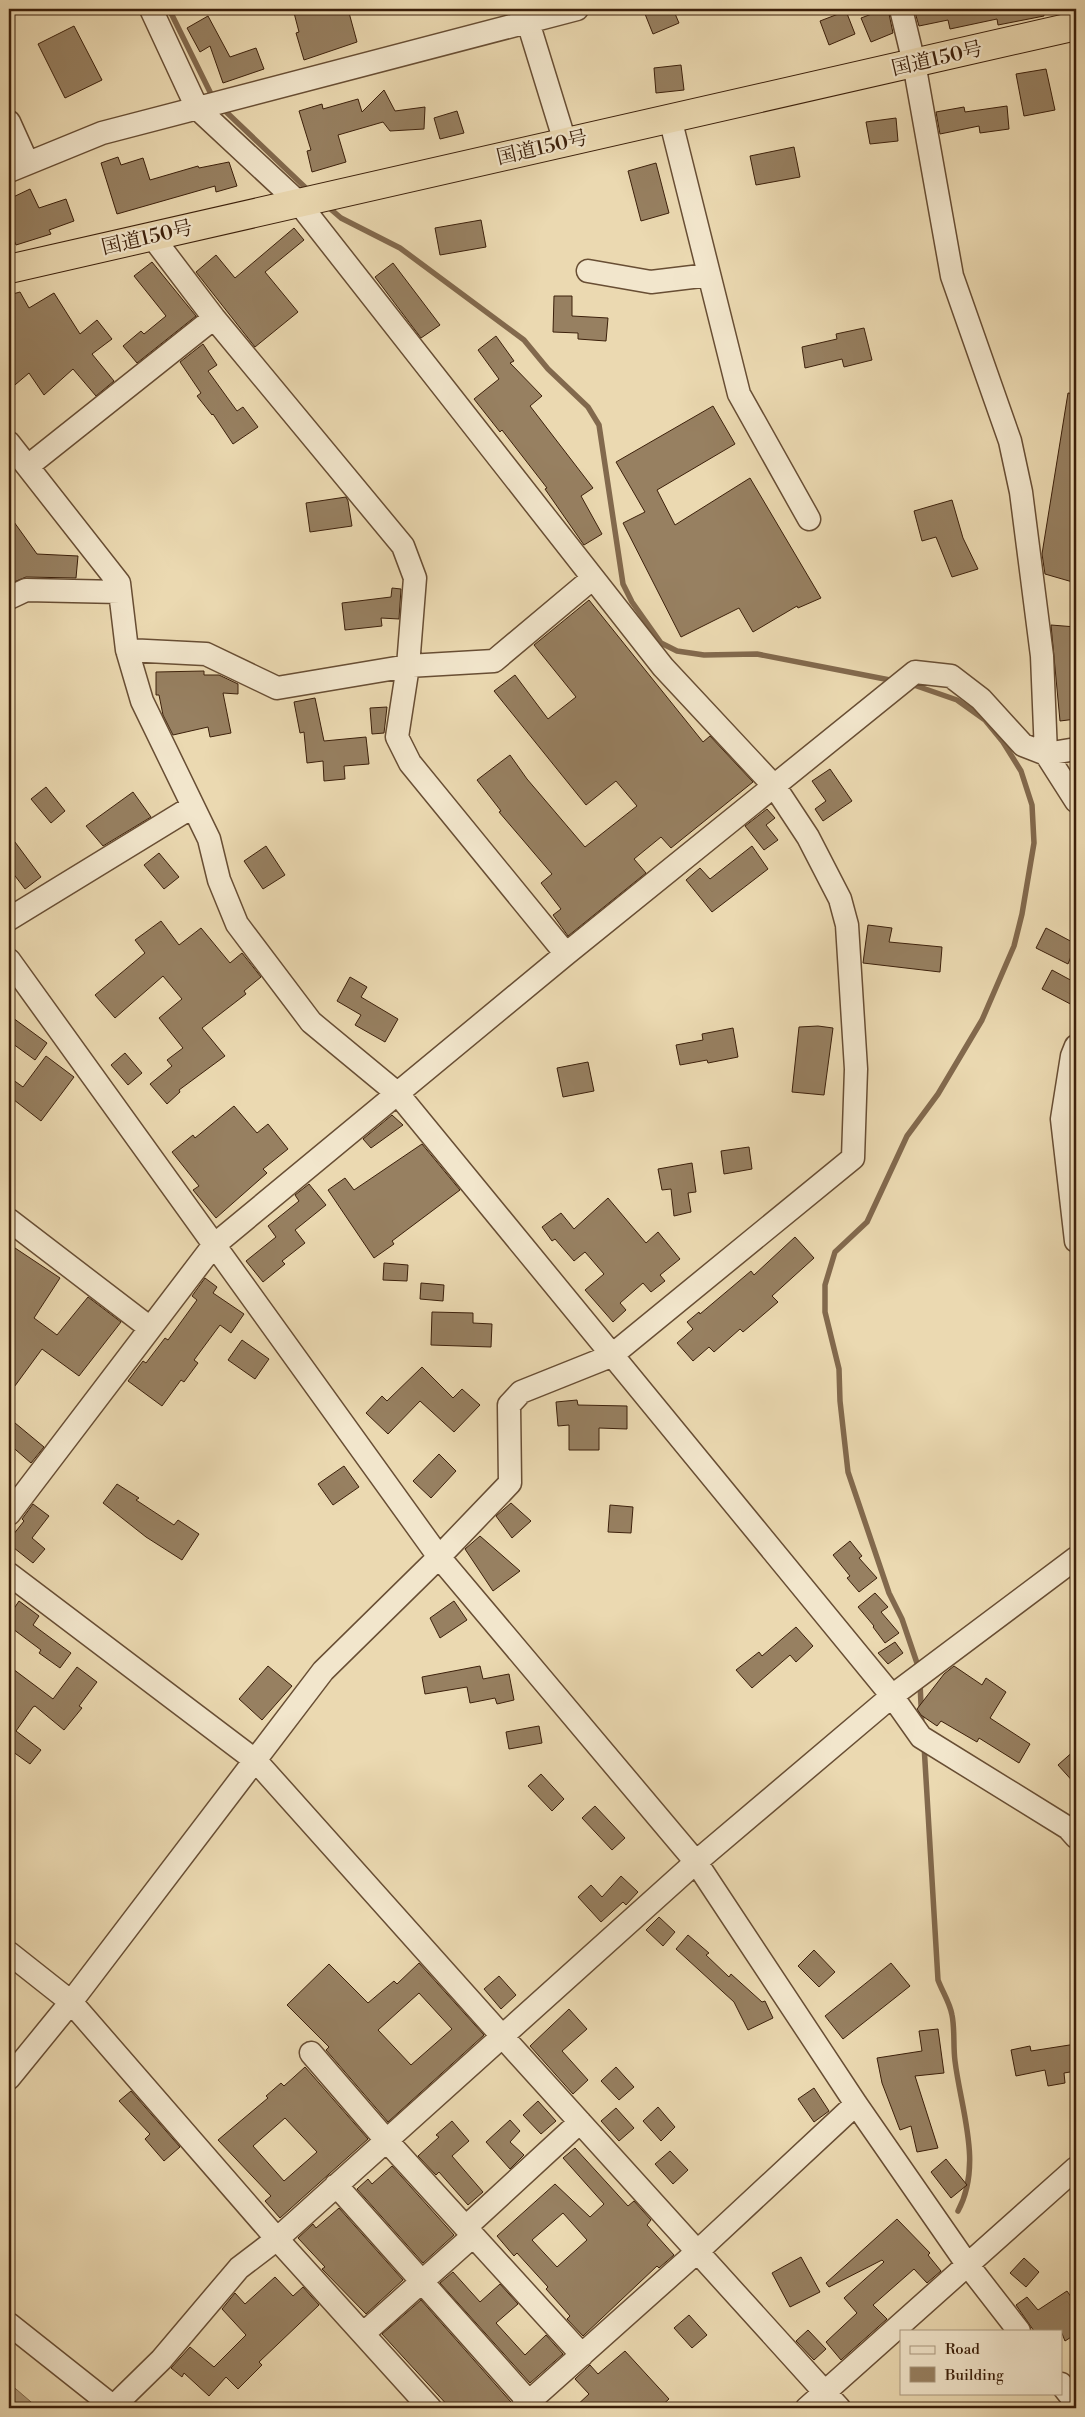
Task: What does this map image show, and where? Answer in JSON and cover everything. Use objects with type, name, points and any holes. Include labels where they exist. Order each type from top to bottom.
[{"type":"highway","name":"国道150号","points":[[9,269],[151,235],[1076,26]]},
{"type":"street","points":[[9,2078],[71,2002],[323,1671],[510,1484],[509,1405],[521,1392],[611,1356],[853,1158],[856,1069],[847,925],[840,899],[808,837],[775,787],[663,667],[298,202],[197,108],[151,9]]},
{"type":"street","points":[[9,122],[18,166],[102,133],[526,15],[577,9]]},
{"type":"street","points":[[901,9],[914,63],[952,276],[1010,441],[1021,492],[1042,656],[1046,754],[1076,801]]},
{"type":"street","points":[[526,15],[565,142]]},
{"type":"street","points":[[670,118],[739,394],[809,519]]},
{"type":"street","points":[[151,235],[214,318],[403,546],[415,578],[408,666],[398,737],[410,763],[566,954]]},
{"type":"street","points":[[588,271],[652,282],[709,275]]},
{"type":"street","points":[[28,466],[214,318]]},
{"type":"street","points":[[9,443],[119,582],[127,650],[142,701],[209,840],[219,880],[237,924],[311,1022],[398,1094],[611,1356],[892,1696],[921,1736],[1068,1828],[1076,1837]]},
{"type":"street","points":[[127,650],[206,654],[277,688],[408,666],[494,660],[593,578]]},
{"type":"street","points":[[9,598],[26,590],[120,592]]},
{"type":"street","points":[[9,1514],[213,1246],[566,954],[915,672],[952,676],[981,699],[1023,745],[1046,754],[1076,749]]},
{"type":"street","points":[[9,919],[192,807]]},
{"type":"street","points":[[9,960],[213,1246],[439,1557],[696,1862],[856,2104],[966,2264],[1018,2330]]},
{"type":"street","points":[[1076,1046],[1072,1056],[1062,1119],[1076,1241]]},
{"type":"street","points":[[9,1220],[150,1328]]},
{"type":"street","points":[[9,2324],[114,2408],[161,2360],[239,2268],[277,2239],[696,1862],[892,1696],[1076,1558]]},
{"type":"street","points":[[9,1574],[256,1761],[832,2401]]},
{"type":"street","points":[[9,1953],[71,2002],[277,2239],[430,2408]]},
{"type":"street","points":[[311,2053],[386,2140],[582,2355]]},
{"type":"street","points":[[336,2185],[422,2281],[525,2405],[698,2251],[856,2104]]},
{"type":"street","points":[[363,2334],[422,2281],[469,2231],[580,2122]]},
{"type":"street","points":[[901,2330],[966,2264],[1076,2168]]},
{"type":"street","points":[[808,2408],[832,2401],[900,2331]]},
{"type":"street","points":[[1062,2385],[1076,2403]]},
{"type":"shaded area","points":[[9,2383],[38,2408],[9,2408]]},
{"type":"building","points":[[293,9],[348,9],[357,42],[304,60],[296,33],[299,32]]},
{"type":"building","points":[[643,9],[673,9],[679,23],[653,34]]},
{"type":"building","points":[[888,9],[893,33],[871,42],[861,18]]},
{"type":"building","points":[[914,9],[1043,9],[1044,16],[998,25],[997,19],[950,29],[948,20],[919,26]]},
{"type":"building","points":[[846,11],[855,34],[829,45],[820,21]]},
{"type":"building","points":[[208,16],[230,57],[256,48],[264,69],[223,83],[210,46],[200,52],[187,28]]},
{"type":"building","points":[[74,26],[102,80],[65,98],[38,44]]},
{"type":"building","points":[[681,65],[684,90],[656,93],[654,68]]},
{"type":"building","points":[[1046,69],[1055,110],[1024,116],[1016,74]]},
{"type":"building","points":[[384,90],[395,111],[425,107],[424,129],[390,131],[383,122],[338,135],[346,162],[312,172],[307,151],[311,150],[299,111],[322,104],[323,109],[358,99],[362,112]]},
{"type":"building","points":[[1007,106],[1009,129],[980,133],[979,126],[940,134],[936,112],[964,107],[965,112]]},
{"type":"building","points":[[457,111],[464,133],[440,139],[434,118]]},
{"type":"building","points":[[896,118],[898,141],[870,144],[866,122]]},
{"type":"building","points":[[794,147],[800,177],[756,185],[750,156]]},
{"type":"building","points":[[118,157],[121,165],[143,158],[150,180],[198,166],[199,168],[229,162],[237,186],[216,192],[215,186],[117,214],[101,163]]},
{"type":"building","points":[[656,163],[669,213],[641,221],[628,171]]},
{"type":"building","points":[[30,189],[39,208],[66,199],[74,221],[49,230],[51,234],[16,245],[9,227],[9,199]]},
{"type":"building","points":[[481,220],[486,247],[440,255],[435,228]]},
{"type":"building","points":[[294,228],[304,240],[265,272],[298,312],[255,347],[196,272],[216,255],[235,278]]},
{"type":"building","points":[[152,262],[196,316],[137,363],[123,346],[141,331],[144,334],[166,316],[134,276]]},
{"type":"building","points":[[393,263],[440,325],[421,338],[375,277]]},
{"type":"building","points":[[20,292],[29,308],[54,293],[80,334],[97,320],[112,339],[92,354],[114,381],[96,396],[73,369],[44,395],[29,373],[9,390],[9,295]]},
{"type":"building","points":[[554,296],[572,296],[572,316],[608,318],[606,341],[578,339],[578,333],[553,332]]},
{"type":"building","points":[[864,328],[872,360],[844,367],[842,359],[805,368],[802,347],[837,339],[836,334]]},
{"type":"building","points":[[496,336],[514,361],[510,363],[542,396],[530,406],[593,488],[581,496],[602,534],[584,545],[545,489],[547,488],[502,430],[500,432],[474,399],[499,379],[478,350]]},
{"type":"building","points":[[203,344],[217,365],[208,371],[237,411],[243,407],[258,427],[233,444],[213,414],[197,396],[201,393],[180,362]]},
{"type":"building","points":[[1068,393],[1076,394],[1076,583],[1045,574],[1042,554]]},
{"type":"building","points":[[713,406],[735,444],[657,490],[675,525],[750,478],[821,598],[798,608],[797,606],[753,632],[739,608],[681,637],[623,523],[645,512],[616,462]]},
{"type":"building","points":[[346,497],[352,526],[310,532],[306,503]]},
{"type":"building","points":[[952,500],[963,538],[978,569],[952,577],[936,537],[922,541],[914,511]]},
{"type":"building","points":[[9,515],[37,554],[78,556],[76,578],[26,577],[9,584]]},
{"type":"building","points":[[392,588],[401,589],[399,619],[381,618],[382,626],[345,630],[342,603],[391,597]]},
{"type":"building","points":[[589,600],[703,742],[710,736],[753,782],[671,848],[661,837],[634,859],[646,873],[568,936],[553,915],[561,909],[541,883],[552,874],[499,812],[501,811],[477,780],[510,755],[527,779],[585,847],[637,806],[616,781],[586,805],[494,691],[515,675],[548,719],[576,697],[534,645]]},
{"type":"building","points":[[1051,625],[1076,627],[1076,719],[1060,721]]},
{"type":"building","points":[[204,671],[204,675],[219,675],[238,684],[238,694],[223,693],[231,733],[210,737],[208,727],[173,735],[163,715],[159,695],[156,695],[156,672]]},
{"type":"building","points":[[315,698],[324,741],[366,737],[369,764],[344,766],[345,779],[324,781],[323,761],[307,763],[304,732],[300,733],[294,702]]},
{"type":"building","points":[[387,707],[384,733],[372,734],[370,708]]},
{"type":"building","points":[[830,769],[852,801],[823,821],[815,809],[826,801],[812,781]]},
{"type":"building","points":[[46,787],[65,811],[51,823],[31,799]]},
{"type":"building","points":[[133,792],[151,817],[103,846],[86,826]]},
{"type":"building","points":[[767,809],[775,818],[766,825],[778,840],[764,850],[745,826]]},
{"type":"building","points":[[9,834],[41,877],[25,889],[9,868]]},
{"type":"building","points":[[266,846],[285,875],[263,889],[244,861]]},
{"type":"building","points":[[752,846],[768,869],[712,912],[686,880],[700,868],[710,879]]},
{"type":"building","points":[[159,853],[179,877],[164,889],[144,865]]},
{"type":"building","points":[[161,921],[179,945],[201,928],[230,963],[242,953],[261,977],[244,991],[246,994],[202,1028],[225,1056],[179,1090],[180,1092],[167,1104],[150,1084],[172,1066],[167,1060],[183,1048],[159,1018],[182,999],[163,976],[115,1018],[95,995],[145,953],[135,940]]},
{"type":"building","points":[[868,925],[892,928],[889,942],[942,947],[940,972],[863,963]]},
{"type":"building","points":[[1046,928],[1076,944],[1068,964],[1036,948]]},
{"type":"building","points":[[1052,970],[1076,983],[1076,1007],[1042,989]]},
{"type":"building","points":[[350,977],[367,987],[361,997],[398,1019],[385,1042],[355,1025],[361,1015],[337,1001]]},
{"type":"building","points":[[9,1015],[47,1043],[35,1060],[9,1041]]},
{"type":"building","points":[[818,1026],[833,1028],[824,1095],[792,1092],[799,1027]]},
{"type":"building","points":[[733,1028],[738,1057],[708,1063],[707,1060],[680,1065],[676,1045],[703,1040],[702,1034]]},
{"type":"building","points":[[125,1053],[142,1073],[128,1085],[111,1065]]},
{"type":"building","points":[[46,1056],[74,1077],[41,1121],[9,1096],[9,1077],[23,1087]]},
{"type":"building","points":[[588,1062],[594,1091],[563,1097],[557,1068]]},
{"type":"building","points":[[234,1106],[257,1133],[268,1124],[288,1149],[263,1169],[267,1173],[216,1218],[193,1190],[199,1186],[172,1152],[193,1135],[195,1138]]},
{"type":"building","points":[[392,1115],[403,1125],[371,1148],[363,1139]]},
{"type":"building","points":[[422,1144],[460,1190],[392,1241],[394,1244],[374,1258],[328,1190],[345,1178],[354,1190]]},
{"type":"building","points":[[749,1147],[752,1169],[724,1174],[721,1151]]},
{"type":"building","points":[[692,1163],[696,1192],[688,1193],[691,1212],[674,1216],[671,1189],[662,1190],[658,1169]]},
{"type":"building","points":[[309,1184],[326,1205],[295,1230],[305,1243],[282,1261],[285,1264],[263,1282],[246,1261],[276,1237],[268,1226],[299,1201],[295,1195]]},
{"type":"building","points":[[608,1198],[646,1243],[658,1232],[680,1259],[660,1275],[665,1281],[651,1292],[643,1283],[620,1303],[626,1310],[613,1322],[585,1290],[604,1274],[585,1252],[574,1261],[555,1239],[552,1241],[542,1227],[561,1213],[574,1229]]},
{"type":"building","points":[[795,1237],[814,1258],[772,1296],[778,1302],[743,1332],[740,1329],[714,1352],[709,1347],[693,1361],[677,1343],[693,1329],[687,1322],[699,1312],[700,1314],[751,1271],[754,1275]]},
{"type":"building","points":[[9,1244],[60,1278],[34,1318],[57,1335],[88,1297],[121,1322],[79,1376],[42,1349],[9,1394]]},
{"type":"building","points":[[384,1263],[408,1265],[407,1281],[383,1280]]},
{"type":"building","points":[[205,1278],[217,1287],[213,1293],[244,1314],[231,1333],[220,1325],[194,1360],[198,1363],[184,1382],[181,1380],[162,1406],[128,1381],[143,1361],[146,1363],[165,1338],[168,1340],[197,1300],[192,1296]]},
{"type":"building","points":[[421,1283],[444,1285],[443,1301],[420,1299]]},
{"type":"building","points":[[432,1312],[473,1313],[473,1323],[492,1324],[491,1347],[431,1345]]},
{"type":"building","points":[[242,1340],[269,1359],[255,1379],[228,1360]]},
{"type":"building","points":[[422,1367],[453,1398],[462,1389],[480,1405],[454,1432],[420,1401],[388,1434],[366,1413],[382,1396],[387,1401]]},
{"type":"building","points":[[577,1400],[578,1405],[627,1406],[627,1429],[599,1428],[599,1450],[569,1450],[569,1425],[558,1426],[556,1402]]},
{"type":"building","points":[[9,1418],[44,1447],[31,1463],[9,1444]]},
{"type":"building","points":[[439,1454],[456,1471],[431,1498],[413,1481]]},
{"type":"building","points":[[344,1466],[359,1487],[333,1505],[318,1484]]},
{"type":"building","points":[[117,1484],[139,1498],[136,1500],[174,1525],[178,1520],[199,1534],[182,1560],[146,1537],[103,1503]]},
{"type":"building","points":[[511,1503],[531,1521],[512,1538],[496,1516]]},
{"type":"building","points":[[33,1504],[49,1516],[32,1538],[45,1549],[33,1563],[9,1544],[9,1540],[24,1521],[22,1519]]},
{"type":"building","points":[[610,1505],[633,1507],[631,1533],[608,1532]]},
{"type":"building","points":[[480,1536],[520,1571],[493,1591],[465,1549]]},
{"type":"building","points":[[850,1541],[862,1556],[859,1558],[877,1578],[859,1592],[847,1578],[850,1576],[833,1555]]},
{"type":"building","points":[[875,1593],[888,1607],[881,1612],[899,1633],[885,1643],[858,1607]]},
{"type":"building","points":[[19,1601],[39,1616],[33,1625],[71,1653],[60,1668],[39,1653],[41,1650],[9,1626],[9,1616]]},
{"type":"building","points":[[454,1601],[467,1620],[440,1638],[430,1618]]},
{"type":"building","points":[[796,1627],[813,1646],[796,1662],[790,1655],[752,1688],[736,1670],[759,1652],[762,1656]]},
{"type":"building","points":[[895,1642],[903,1653],[888,1664],[878,1653]]},
{"type":"building","points":[[9,1666],[53,1699],[77,1667],[97,1682],[79,1706],[82,1708],[64,1730],[35,1706],[33,1707],[16,1731],[41,1750],[30,1764],[9,1749]]},
{"type":"building","points":[[268,1666],[292,1686],[262,1720],[239,1699]]},
{"type":"building","points":[[480,1666],[483,1679],[509,1674],[514,1700],[497,1704],[495,1698],[470,1703],[467,1687],[425,1694],[422,1677]]},
{"type":"building","points":[[954,1666],[982,1685],[986,1678],[1006,1692],[990,1718],[1030,1744],[1019,1763],[979,1738],[977,1742],[941,1721],[937,1726],[921,1715],[917,1709],[944,1674]]},
{"type":"building","points":[[539,1726],[542,1743],[509,1749],[506,1732]]},
{"type":"building","points":[[1076,1749],[1076,1785],[1058,1765]]},
{"type":"building","points":[[541,1774],[564,1799],[552,1811],[528,1786]]},
{"type":"building","points":[[595,1806],[625,1838],[612,1850],[582,1818]]},
{"type":"building","points":[[621,1876],[638,1892],[626,1905],[623,1902],[601,1922],[578,1897],[591,1885],[602,1897]]},
{"type":"building","points":[[659,1917],[675,1932],[663,1946],[646,1930]]},
{"type":"building","points":[[688,1935],[709,1953],[706,1955],[729,1977],[731,1974],[762,2002],[765,2001],[773,2018],[748,2030],[734,2002],[676,1949]]},
{"type":"building","points":[[814,1950],[835,1972],[819,1987],[798,1966]]},
{"type":"building","points":[[419,1963],[484,2035],[388,2122],[326,2050],[329,2047],[287,2005],[329,1964],[368,2003],[394,1981],[397,1984]],"holes":[[[419,1993],[452,2029],[411,2065],[378,2030]]]},
{"type":"building","points":[[891,1963],[910,1986],[843,2039],[825,2016]]},
{"type":"building","points":[[499,1976],[516,1995],[501,2009],[484,1989]]},
{"type":"building","points":[[569,2009],[587,2029],[562,2051],[588,2080],[573,2094],[530,2046]]},
{"type":"building","points":[[938,2029],[944,2073],[915,2076],[938,2148],[917,2152],[911,2126],[900,2130],[882,2083],[877,2058],[922,2051],[919,2031]]},
{"type":"building","points":[[1076,2044],[1076,2071],[1064,2073],[1065,2083],[1048,2086],[1045,2070],[1016,2076],[1011,2050],[1030,2046],[1031,2051]]},
{"type":"building","points":[[305,2067],[368,2139],[280,2218],[265,2201],[271,2196],[218,2140],[268,2098],[266,2096],[281,2083],[284,2086]],"holes":[[[285,2118],[317,2152],[284,2181],[253,2146]]]},
{"type":"building","points":[[616,2067],[634,2087],[619,2100],[601,2081]]},
{"type":"building","points":[[814,2088],[829,2111],[814,2122],[798,2099]]},
{"type":"building","points":[[131,2091],[180,2147],[164,2161],[145,2139],[150,2134],[119,2101]]},
{"type":"building","points":[[538,2101],[556,2121],[541,2134],[523,2115]]},
{"type":"building","points":[[658,2107],[675,2127],[661,2141],[643,2121]]},
{"type":"building","points":[[616,2108],[634,2128],[619,2141],[601,2121]]},
{"type":"building","points":[[510,2120],[520,2131],[510,2142],[524,2155],[510,2169],[486,2142]]},
{"type":"building","points":[[452,2121],[469,2141],[452,2156],[483,2192],[468,2205],[439,2172],[436,2175],[418,2156],[439,2137],[436,2135]]},
{"type":"building","points":[[575,2148],[628,2206],[634,2201],[651,2220],[647,2225],[674,2255],[659,2268],[657,2266],[583,2336],[567,2319],[570,2316],[546,2289],[548,2287],[517,2253],[514,2256],[497,2236],[555,2184],[590,2217],[604,2204],[563,2158]],"holes":[[[563,2213],[587,2240],[557,2267],[532,2240]]]},
{"type":"building","points":[[670,2151],[688,2170],[673,2184],[655,2164]]},
{"type":"building","points":[[946,2159],[967,2185],[951,2198],[931,2172]]},
{"type":"building","points":[[392,2166],[454,2235],[423,2263],[357,2189],[368,2179],[372,2184]]},
{"type":"building","points":[[339,2208],[403,2280],[366,2314],[322,2269],[325,2267],[298,2238],[313,2224],[316,2228]]},
{"type":"building","points":[[897,2219],[930,2253],[928,2255],[941,2271],[927,2283],[914,2269],[873,2305],[887,2319],[841,2360],[826,2342],[857,2313],[844,2298],[884,2262],[882,2260],[829,2287],[826,2283]]},
{"type":"building","points":[[801,2257],[820,2292],[790,2307],[772,2273]]},
{"type":"building","points":[[1024,2258],[1039,2272],[1026,2287],[1010,2273]]},
{"type":"building","points":[[453,2272],[480,2302],[500,2284],[518,2304],[496,2323],[525,2355],[546,2335],[563,2354],[530,2383],[440,2283]]},
{"type":"building","points":[[275,2277],[293,2296],[303,2287],[319,2305],[259,2362],[262,2365],[238,2389],[226,2377],[209,2396],[184,2373],[182,2377],[171,2368],[190,2347],[214,2367],[246,2335],[222,2309],[235,2293],[245,2304]]},
{"type":"building","points":[[1067,2291],[1076,2304],[1076,2334],[1065,2341],[1062,2330],[1033,2330],[1016,2305],[1027,2297],[1038,2310]]},
{"type":"building","points":[[421,2300],[511,2402],[509,2408],[450,2408],[382,2334]]},
{"type":"building","points":[[689,2315],[707,2335],[692,2348],[674,2328]]},
{"type":"building","points":[[808,2330],[826,2349],[814,2360],[796,2341]]},
{"type":"building","points":[[625,2351],[669,2399],[659,2408],[574,2408],[589,2394],[575,2379],[590,2365],[598,2374]]},
{"type":"waterway","points":[[169,9],[213,98]]},
{"type":"waterway","points":[[221,107],[310,192]]},
{"type":"waterway","points":[[327,206],[341,218],[400,248],[524,340],[548,369],[588,407],[599,425],[623,584],[632,602],[661,643],[677,651],[704,655],[757,654],[895,681]]},
{"type":"waterway","points":[[911,684],[957,700],[985,720],[1003,742],[1021,771],[1032,805],[1034,843],[1022,914],[1014,946],[982,1020],[938,1094],[907,1136],[867,1222],[835,1252],[825,1285],[825,1312],[839,1369],[840,1401],[848,1472],[889,1593],[902,1619],[919,1669]]},
{"type":"waterway","points":[[920,1683],[922,1726]]},
{"type":"waterway","points":[[924,1745],[938,1980],[952,2015],[955,2061],[970,2156],[969,2175],[958,2211]]}]
